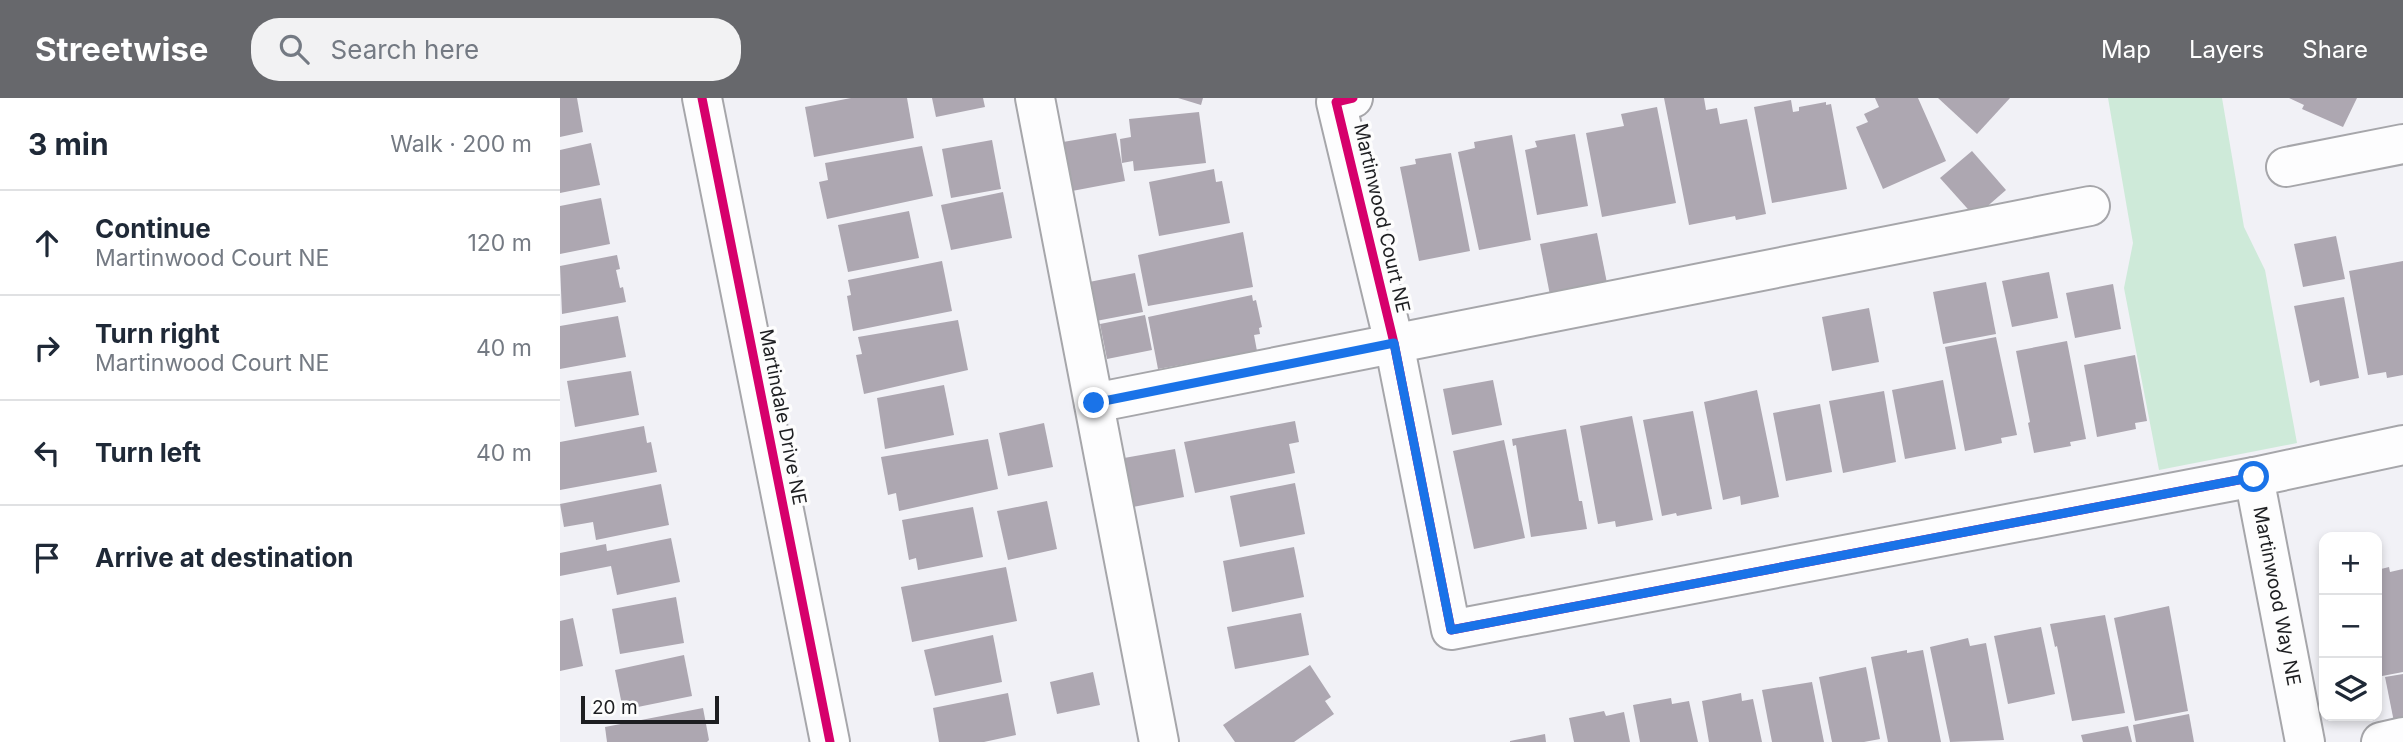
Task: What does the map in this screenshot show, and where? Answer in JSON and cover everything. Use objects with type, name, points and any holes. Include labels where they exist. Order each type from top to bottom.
[{"type":"street","name":"Martindale Drive NE","points":[[702,98],[830,742]]},
{"type":"street","points":[[1035,98],[1159,742]]},
{"type":"street","name":"Martinwood Court NE","points":[[1353,98],[1336,102],[1394,343],[1451,630],[2254,477]]},
{"type":"street","points":[[2286,167],[2403,144]]},
{"type":"street","points":[[1094,403],[2090,206]]},
{"type":"street","points":[[2254,477],[2403,445]]},
{"type":"street","name":"Martinwood Way NE","points":[[2254,477],[2305,742]]},
{"type":"street","points":[[2381,742],[2403,737]]},
{"type":"green space","points":[[2108,98],[2222,98],[2244,227],[2265,270],[2297,443],[2159,470],[2124,288],[2133,243]]},
{"type":"building","points":[[560,98],[577,98],[583,132],[560,137]]},
{"type":"building","points":[[851,98],[907,98],[914,138],[814,157],[805,107]]},
{"type":"building","points":[[932,98],[983,98],[985,107],[936,117]]},
{"type":"building","points":[[1178,98],[1203,98],[1201,105]]},
{"type":"building","points":[[1664,98],[1704,98],[1706,110],[1717,108],[1720,124],[1747,119],[1766,214],[1736,220],[1735,216],[1689,225]]},
{"type":"building","points":[[1875,98],[1918,98],[1946,161],[1883,189],[1856,127],[1868,122],[1864,114],[1879,107]]},
{"type":"building","points":[[1938,98],[2010,98],[1977,134]]},
{"type":"building","points":[[2289,98],[2357,98],[2343,127],[2302,109],[2304,105]]},
{"type":"building","points":[[1791,100],[1793,112],[1799,111],[1799,107],[1826,102],[1826,105],[1831,104],[1847,189],[1772,203],[1754,107]]},
{"type":"building","points":[[1657,107],[1676,203],[1602,217],[1586,133],[1624,126],[1621,114]]},
{"type":"building","points":[[1199,112],[1206,163],[1134,171],[1133,161],[1122,163],[1120,139],[1131,137],[1129,119]]},
{"type":"building","points":[[1116,133],[1125,181],[1072,191],[1063,142]]},
{"type":"building","points":[[1575,134],[1588,206],[1537,215],[1525,150],[1537,147],[1535,141]]},
{"type":"building","points":[[1512,135],[1531,240],[1479,250],[1458,152],[1475,148],[1474,142]]},
{"type":"building","points":[[992,140],[1001,189],[951,198],[942,149]]},
{"type":"building","points":[[591,143],[600,185],[560,193],[560,150]]},
{"type":"building","points":[[922,146],[933,196],[827,219],[819,182],[828,180],[825,163]]},
{"type":"building","points":[[1972,151],[2006,190],[1975,217],[1940,178]]},
{"type":"building","points":[[1451,153],[1470,251],[1419,261],[1400,167],[1416,164],[1415,159]]},
{"type":"building","points":[[1214,169],[1216,182],[1222,181],[1230,223],[1159,236],[1149,182]]},
{"type":"building","points":[[1003,192],[1012,238],[951,250],[941,205]]},
{"type":"building","points":[[601,198],[610,244],[560,254],[560,206]]},
{"type":"building","points":[[909,211],[919,258],[848,272],[838,225]]},
{"type":"building","points":[[1243,232],[1253,287],[1148,306],[1138,255]]},
{"type":"building","points":[[1597,233],[1608,288],[1551,300],[1540,244]]},
{"type":"building","points":[[2336,236],[2345,279],[2303,287],[2294,244]]},
{"type":"building","points":[[617,255],[620,269],[616,270],[626,302],[562,314],[560,266]]},
{"type":"building","points":[[942,261],[952,311],[853,331],[847,296],[851,295],[848,280]]},
{"type":"building","points":[[2403,261],[2403,375],[2387,378],[2386,372],[2368,375],[2349,271]]},
{"type":"building","points":[[2049,272],[2058,318],[2012,327],[2002,281]]},
{"type":"building","points":[[1135,273],[1143,312],[1096,321],[1089,282]]},
{"type":"building","points":[[1986,282],[1996,334],[1943,344],[1933,292]]},
{"type":"building","points":[[2113,284],[2121,329],[2075,338],[2066,293]]},
{"type":"building","points":[[1252,295],[1253,301],[1256,300],[1262,327],[1259,328],[1260,334],[1254,335],[1257,351],[1158,369],[1148,317]]},
{"type":"building","points":[[2344,297],[2359,378],[2320,386],[2319,380],[2310,383],[2294,306]]},
{"type":"building","points":[[1869,308],[1879,362],[1832,371],[1822,317]]},
{"type":"building","points":[[1145,315],[1152,350],[1107,359],[1100,324]]},
{"type":"building","points":[[618,316],[626,357],[560,369],[560,326]]},
{"type":"building","points":[[958,320],[968,370],[864,394],[856,355],[862,354],[858,337]]},
{"type":"building","points":[[1996,337],[2017,435],[2001,438],[2002,443],[1965,451],[1945,347]]},
{"type":"building","points":[[2067,341],[2086,439],[2070,442],[2071,446],[2034,453],[2016,351]]},
{"type":"building","points":[[2135,355],[2147,421],[2135,423],[2136,429],[2097,437],[2084,365]]},
{"type":"building","points":[[631,371],[639,415],[575,427],[567,381]]},
{"type":"building","points":[[1493,380],[1502,425],[1452,435],[1443,389]]},
{"type":"building","points":[[1943,380],[1956,449],[1905,459],[1892,390]]},
{"type":"building","points":[[944,385],[954,435],[885,449],[877,398]]},
{"type":"building","points":[[1757,390],[1779,497],[1741,505],[1740,496],[1723,500],[1704,402]]},
{"type":"building","points":[[1884,391],[1896,462],[1843,473],[1829,401]]},
{"type":"building","points":[[1820,404],[1832,472],[1786,481],[1773,413]]},
{"type":"building","points":[[1693,411],[1712,509],[1662,516],[1643,420]]},
{"type":"building","points":[[1632,416],[1653,520],[1616,527],[1615,521],[1598,524],[1580,426]]},
{"type":"building","points":[[1295,421],[1299,442],[1289,444],[1295,473],[1195,493],[1184,442]]},
{"type":"building","points":[[1044,423],[1053,467],[1008,476],[999,433]]},
{"type":"building","points":[[644,426],[647,443],[651,442],[657,472],[560,490],[560,442]]},
{"type":"building","points":[[1566,429],[1587,529],[1531,537],[1516,445],[1513,446],[1512,439]]},
{"type":"building","points":[[988,439],[998,489],[899,511],[896,493],[888,495],[881,457]]},
{"type":"building","points":[[1504,440],[1525,538],[1474,549],[1453,451]]},
{"type":"building","points":[[1175,449],[1184,497],[1133,507],[1124,458]]},
{"type":"building","points":[[1295,483],[1305,534],[1240,547],[1230,496]]},
{"type":"building","points":[[661,484],[669,525],[596,540],[593,522],[564,527],[560,504]]},
{"type":"building","points":[[1047,501],[1057,549],[1008,560],[997,511]]},
{"type":"building","points":[[973,507],[983,557],[918,570],[916,558],[909,560],[902,520]]},
{"type":"building","points":[[671,538],[680,582],[617,595],[611,566],[560,576],[560,553],[606,544],[607,551]]},
{"type":"building","points":[[1294,547],[1304,597],[1232,612],[1223,561]]},
{"type":"building","points":[[1006,567],[1017,621],[912,642],[901,587]]},
{"type":"building","points":[[2389,567],[2390,572],[2403,569],[2403,672],[2382,676],[2382,595],[2382,569]]},
{"type":"building","points":[[676,597],[684,643],[620,654],[612,609]]},
{"type":"building","points":[[2169,606],[2188,711],[2135,721],[2114,618]]},
{"type":"building","points":[[1301,613],[1309,655],[1235,669],[1227,627]]},
{"type":"building","points":[[2105,615],[2125,713],[2072,721],[2050,624]]},
{"type":"building","points":[[573,618],[583,666],[560,671],[560,621]]},
{"type":"building","points":[[2041,627],[2055,694],[2008,704],[1994,636]]},
{"type":"building","points":[[993,635],[1002,682],[935,696],[924,650]]},
{"type":"building","points":[[1968,638],[1970,646],[1986,643],[2004,740],[1950,742],[1930,647]]},
{"type":"building","points":[[1907,650],[1907,653],[1923,650],[1941,742],[1888,742],[1871,657]]},
{"type":"building","points":[[684,655],[692,696],[623,710],[615,670]]},
{"type":"building","points":[[1310,665],[1331,697],[1325,701],[1334,714],[1294,742],[1235,742],[1223,725]]},
{"type":"building","points":[[1866,667],[1880,739],[1832,742],[1819,677]]},
{"type":"building","points":[[1093,672],[1100,705],[1057,714],[1050,682]]},
{"type":"building","points":[[2403,674],[2403,726],[2395,727],[2385,677]]},
{"type":"building","points":[[1812,682],[1824,742],[1772,742],[1762,690]]},
{"type":"building","points":[[1008,693],[1016,735],[984,742],[939,742],[933,708]]},
{"type":"building","points":[[1741,693],[1742,701],[1753,699],[1762,742],[1709,742],[1702,701]]},
{"type":"building","points":[[1671,698],[1672,704],[1689,701],[1698,742],[1640,742],[1633,705]]},
{"type":"building","points":[[703,708],[709,740],[707,742],[607,742],[605,727]]},
{"type":"building","points":[[1604,711],[1606,716],[1624,712],[1630,742],[1574,742],[1569,718]]},
{"type":"building","points":[[2189,714],[2194,742],[2136,742],[2133,725]]},
{"type":"building","points":[[2128,726],[2132,742],[2083,742],[2081,735]]},
{"type":"building","points":[[1545,734],[1546,742],[1510,742],[1510,741]]},
{"type":"cycle path","points":[[702,98],[830,742]]},
{"type":"cycle path","points":[[1353,98],[1336,102],[1394,343],[1451,630],[2254,477]]},
{"type":"route","points":[[1094,403],[1394,343],[1451,630],[2254,477]]}]
